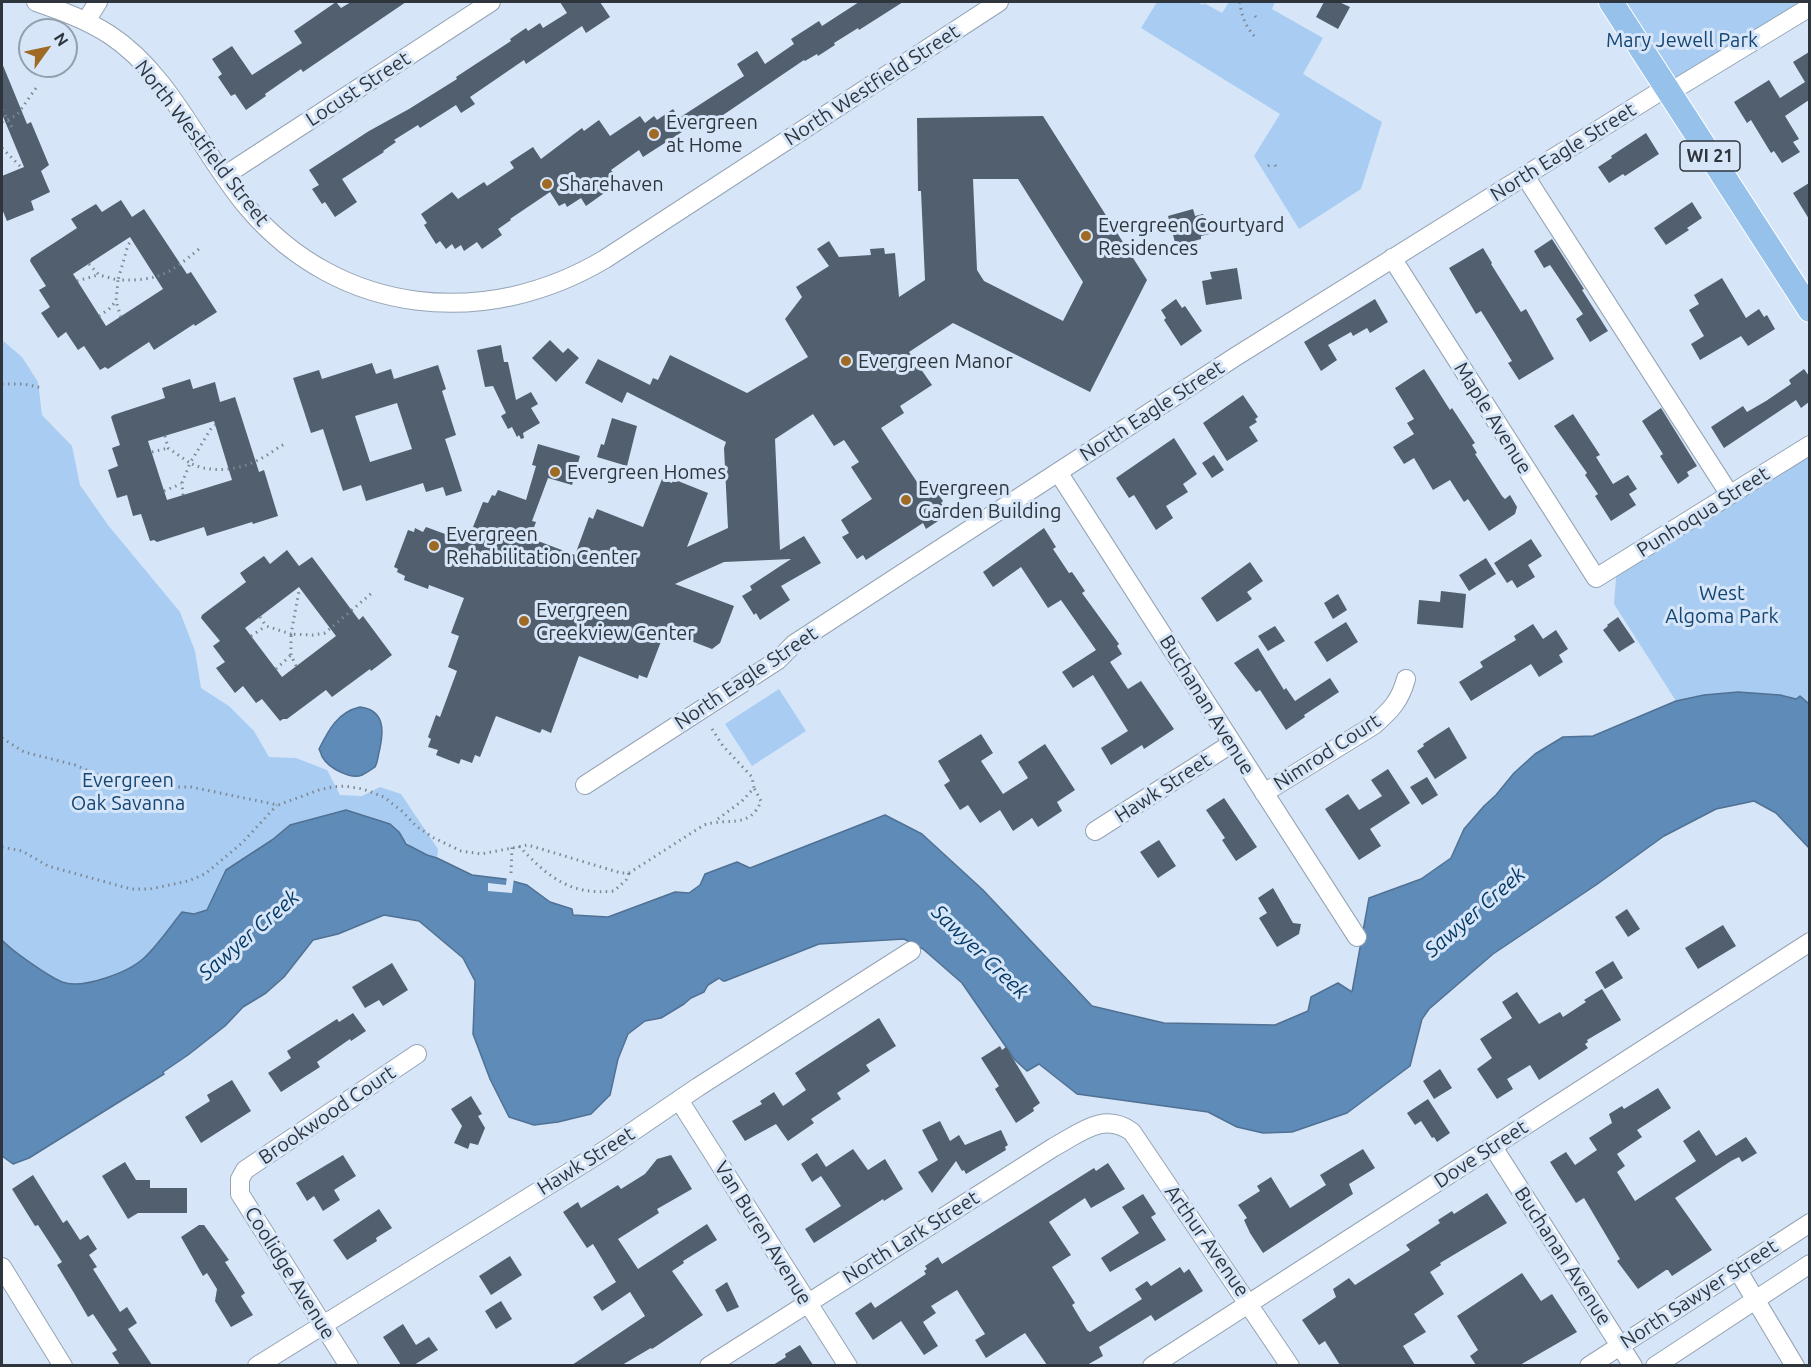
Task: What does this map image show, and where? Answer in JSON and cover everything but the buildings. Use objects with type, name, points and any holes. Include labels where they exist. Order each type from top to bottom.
[{"type":"main road","name":"WI 21","points":[[1611,2],[1809,310]]},
{"type":"street","name":"North Westfield Street","points":[[36,2],[86,21],[125,46],[152,73],[247,207],[281,241],[300,255],[342,279],[387,295],[422,301],[458,303],[505,299],[573,277],[605,259],[999,2]]},
{"type":"street","points":[[86,21],[99,2]]},
{"type":"street","name":"Locust Street","points":[[224,176],[491,2]]},
{"type":"street","name":"North Eagle Street","points":[[585,785],[778,660],[794,644],[1392,258],[1668,90],[1809,8]]},
{"type":"street","points":[[1525,176],[1730,495]]},
{"type":"street","name":"Maple Avenue","points":[[1392,258],[1596,578]]},
{"type":"street","name":"Punhoqua Street","points":[[1596,578],[1809,445]]},
{"type":"street","name":"Buchanan Avenue","points":[[1058,472],[1230,744],[1357,937]]},
{"type":"street","name":"Nimrod Court","points":[[1264,793],[1374,725],[1389,712],[1401,696],[1406,679]]},
{"type":"street","name":"Hawk Street","points":[[1095,831],[1230,744]]},
{"type":"street","name":"Dove Street","points":[[1152,1365],[1809,942]]},
{"type":"street","name":"Hawk Street","points":[[257,1365],[610,1147],[678,1100],[911,951]]},
{"type":"street","name":"Brookwood Court","points":[[240,1179],[245,1170],[417,1054]]},
{"type":"street","name":"Van Buren Avenue","points":[[678,1100],[848,1365]]},
{"type":"street","name":"North Lark Street","points":[[709,1365],[1054,1147],[1098,1123],[1118,1123]]},
{"type":"street","name":"Arthur Avenue","points":[[1118,1123],[1132,1132],[1290,1365]]},
{"type":"street","name":"Buchanan Avenue","points":[[1493,1147],[1634,1365]]},
{"type":"street","name":"Coolidge Avenue","points":[[240,1179],[240,1194],[349,1365]]},
{"type":"street","name":"North Sawyer Street","points":[[1589,1365],[1809,1223]]},
{"type":"street","name":"North Sawyer Street","points":[[1655,1365],[1809,1264]]},
{"type":"street","points":[[2,1267],[63,1365]]},
{"type":"street","points":[[1737,1269],[1795,1365]]},
{"type":"path","points":[[1240,2],[1244,21],[1255,37]]},
{"type":"path","points":[[2,122],[17,115],[36,88]]},
{"type":"path","points":[[2,110],[13,129]]},
{"type":"path","points":[[2,148],[22,168]]},
{"type":"path","points":[[121,317],[116,301],[118,280],[128,244],[132,240]]},
{"type":"path","points":[[88,264],[99,274],[118,280],[143,280],[158,277],[175,268],[199,249]]},
{"type":"path","points":[[77,281],[99,274]]},
{"type":"path","points":[[99,316],[116,301]]},
{"type":"path","points":[[2,384],[23,384],[43,388]]},
{"type":"path","points":[[183,495],[182,483],[190,463],[215,425]]},
{"type":"path","points":[[165,436],[168,448],[190,463],[210,469],[233,468],[262,458],[285,444]]},
{"type":"path","points":[[152,452],[168,448]]},
{"type":"path","points":[[164,491],[182,483]]},
{"type":"path","points":[[296,666],[291,655],[291,634],[301,589]]},
{"type":"path","points":[[260,617],[266,626],[291,634],[326,633],[373,592]]},
{"type":"path","points":[[252,636],[266,626]]},
{"type":"path","points":[[276,669],[291,655]]},
{"type":"path","points":[[712,729],[723,746],[752,777],[754,788],[761,801],[758,809],[748,819],[713,822]]},
{"type":"path","points":[[2,738],[24,752],[75,765],[105,778],[139,787],[191,787],[278,805]]},
{"type":"path","points":[[2,847],[22,851],[48,866],[131,889],[150,889],[189,881],[205,874],[242,843],[278,805],[319,790],[345,786],[363,789],[384,797],[416,826],[461,851],[481,854],[519,846],[537,847],[611,871],[629,873]]},
{"type":"path","points":[[519,846],[544,872],[559,882],[574,888],[614,891],[626,880],[629,873],[686,836],[713,822],[742,801],[754,788]]},
{"type":"path","points":[[511,873],[512,847]]},
{"type":"green space","points":[[1157,2],[1197,2],[1203,5],[1204,3],[1222,13],[1229,2],[1275,2],[1272,9],[1323,38],[1303,74],[1382,122],[1361,189],[1299,229],[1254,156],[1280,114],[1141,28]]},
{"type":"green space","name":"Mary Jewell Park","points":[[1611,2],[1809,2],[1670,92]]},
{"type":"green space","name":"Evergreen Oak Savanna","points":[[2,340],[22,357],[38,382],[42,415],[72,446],[80,485],[108,525],[180,612],[195,651],[201,688],[229,706],[254,731],[269,757],[296,758],[327,770],[340,795],[362,796],[380,787],[401,794],[438,849],[437,858],[415,849],[399,832],[290,825],[272,840],[226,870],[207,910],[194,914],[182,912],[144,958],[117,974],[81,984],[62,982],[31,963],[2,940]]},
{"type":"green space","name":"West Algoma Park","points":[[1809,445],[1809,704],[1760,693],[1726,693],[1676,701],[1614,604],[1617,565]]},
{"type":"green space","points":[[779,689],[806,731],[752,766],[725,724]]},
{"type":"water","name":"Sawyer Creek","points":[[1738,692],[1780,695],[1796,699],[1800,696],[1809,704],[1809,848],[1776,813],[1754,801],[1716,809],[1664,836],[1493,954],[1429,1009],[1422,1019],[1410,1066],[1347,1113],[1292,1132],[1263,1133],[1237,1127],[1208,1112],[1077,1094],[1039,1064],[1027,1071],[1015,1060],[962,983],[923,949],[904,939],[819,944],[725,981],[719,978],[708,985],[704,992],[661,1018],[645,1021],[628,1034],[618,1059],[610,1095],[591,1114],[534,1125],[509,1117],[490,1079],[473,1034],[475,981],[463,958],[419,921],[384,915],[338,934],[313,940],[284,977],[266,993],[243,1007],[225,1026],[163,1072],[164,1074],[29,1158],[13,1164],[2,1156],[2,940],[30,963],[62,982],[81,984],[117,974],[144,958],[182,912],[194,914],[207,910],[226,870],[272,840],[290,825],[346,810],[390,824],[399,832],[406,844],[472,875],[505,879],[527,885],[550,902],[572,909],[573,915],[608,917],[675,892],[689,893],[700,885],[705,874],[737,862],[750,868],[885,815],[922,834],[983,890],[1092,1006],[1164,1023],[1275,1025],[1308,1011],[1311,997],[1338,983],[1352,992],[1369,898],[1421,879],[1451,858],[1464,829],[1514,773],[1535,754],[1563,737],[1593,736],[1676,701],[1704,695]]},
{"type":"water","points":[[360,707],[378,716],[382,727],[381,741],[375,767],[362,775],[352,776],[330,766],[322,757],[319,749],[340,717]]},
{"type":"pier","points":[[507,876],[514,878],[512,893],[488,891],[488,883],[506,885]]},
{"type":"place","name":"Evergreen at Home","points":[[654,134]]},
{"type":"place","name":"Sharehaven","points":[[547,184]]},
{"type":"place","name":"Evergreen Courtyard Residences","points":[[1086,236]]},
{"type":"place","name":"Evergreen Manor","points":[[846,361]]},
{"type":"place","name":"Evergreen Homes","points":[[555,472]]},
{"type":"place","name":"Evergreen Garden Building","points":[[906,500]]},
{"type":"place","name":"Evergreen Rehabilitation Center","points":[[434,546]]},
{"type":"place","name":"Evergreen Creekview Center","points":[[524,621]]}]
